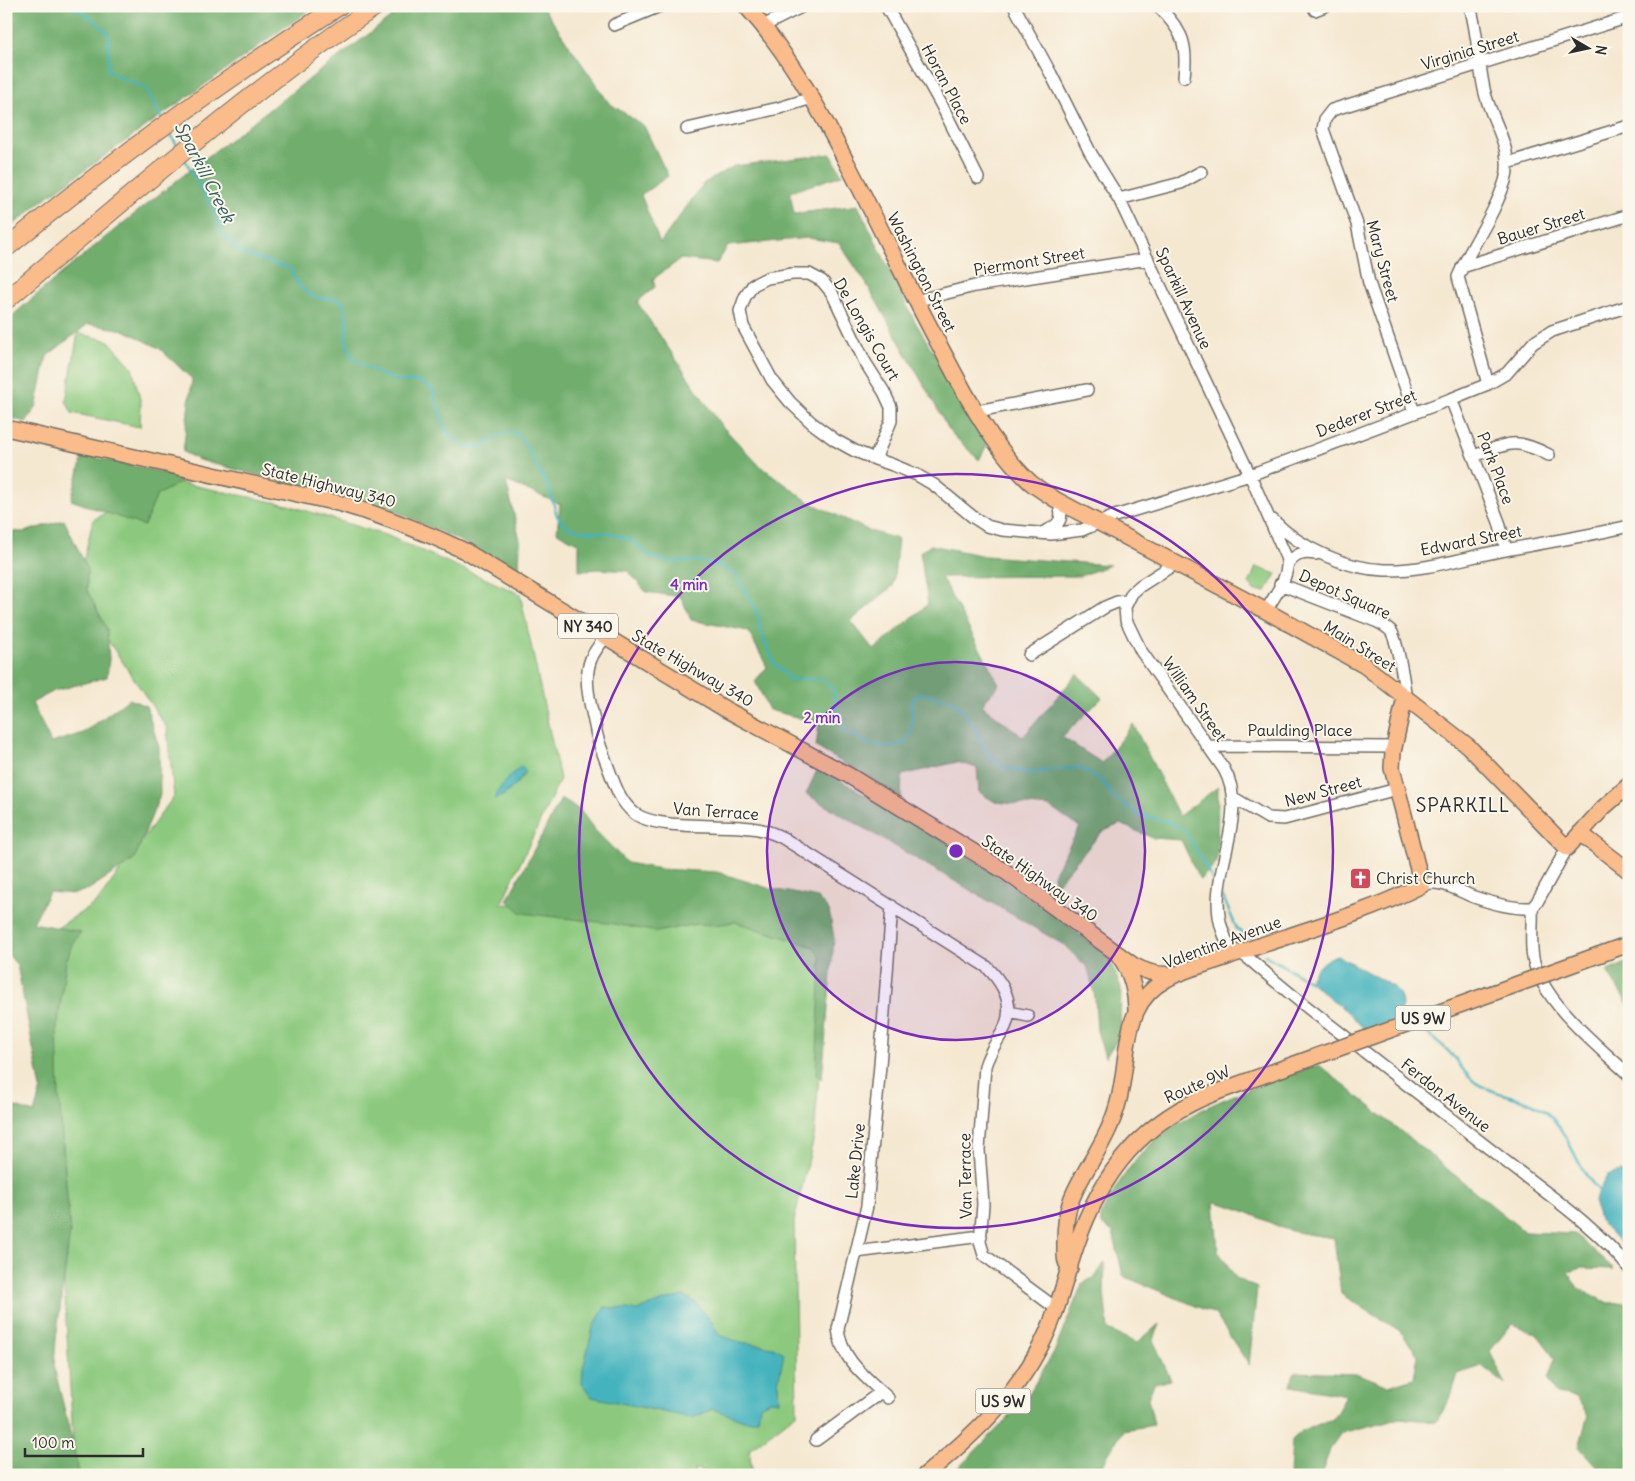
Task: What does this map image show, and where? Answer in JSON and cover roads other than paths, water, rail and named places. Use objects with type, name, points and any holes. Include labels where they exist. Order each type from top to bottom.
[{"type":"highway","points":[[6,248],[82,187],[167,124],[339,6]]},
{"type":"highway","points":[[6,300],[254,94],[376,6]]},
{"type":"main road","name":"Washington Street","points":[[746,6],[784,53],[812,98],[864,197],[915,301],[960,384],[1012,464],[1031,483],[1058,501],[1099,523]]},
{"type":"main road","name":"State Highway 340","points":[[6,428],[342,504],[384,516],[423,531],[465,551],[725,709],[848,775],[1006,872],[1133,965],[1150,973],[1162,975],[1181,973]]},
{"type":"main road","name":"Main Street","points":[[1099,523],[1266,610],[1361,664],[1468,746],[1567,848]]},
{"type":"main road","points":[[1405,697],[1394,747],[1392,768],[1422,885]]},
{"type":"main road","points":[[1567,848],[1608,803],[1629,785]]},
{"type":"main road","points":[[1580,833],[1629,871]]},
{"type":"main road","name":"Valentine Avenue","points":[[1070,1268],[1065,1259],[1067,1209],[1115,1114],[1136,1011],[1145,997],[1169,978],[1181,973],[1366,911],[1422,885]]},
{"type":"main road","name":"Route 9W","points":[[925,1475],[960,1446],[993,1413],[1008,1395],[1038,1351],[1057,1309],[1081,1231],[1094,1203],[1110,1176],[1127,1153],[1146,1133],[1167,1117],[1217,1092],[1629,944]]},
{"type":"main road","points":[[1114,952],[1122,960],[1129,974],[1136,1011]]},
{"type":"street","points":[[614,25],[660,6]]},
{"type":"street","points":[[763,26],[803,6]]},
{"type":"street","name":"Horan Place","points":[[886,6],[941,104],[978,178]]},
{"type":"street","name":"Sparkill Avenue","points":[[1014,6],[1090,152],[1119,199],[1267,511],[1288,564]]},
{"type":"street","points":[[1158,6],[1173,22],[1182,38],[1186,62],[1184,77]]},
{"type":"street","points":[[1470,6],[1476,27],[1484,90],[1505,148],[1508,163],[1505,180],[1489,220],[1458,277],[1488,384]]},
{"type":"street","name":"Virginia Street","points":[[1325,119],[1332,110],[1629,17]]},
{"type":"street","points":[[686,129],[779,108],[812,98]]},
{"type":"street","name":"Mary Street","points":[[1325,119],[1323,129],[1357,224],[1369,284],[1414,412]]},
{"type":"street","points":[[1508,163],[1629,126]]},
{"type":"street","points":[[1119,199],[1181,183],[1201,172]]},
{"type":"street","name":"Bauer Street","points":[[1462,267],[1629,215]]},
{"type":"street","name":"Piermont Street","points":[[915,301],[975,286],[1148,259]]},
{"type":"street","name":"De Longis Court","points":[[875,460],[891,420],[890,407],[884,392],[865,362],[832,293],[822,281],[809,274],[792,274],[767,278],[754,285],[745,297],[740,310],[743,326],[772,380],[790,402],[819,428],[835,440],[875,460],[917,475],[934,485],[973,517],[988,526],[1002,530],[1039,534]]},
{"type":"street","name":"Dederer Street","points":[[1039,534],[1068,533],[1082,530],[1115,516],[1250,475],[1452,399],[1488,384],[1507,373],[1533,343],[1552,330],[1629,306]]},
{"type":"street","points":[[977,411],[1087,390]]},
{"type":"street","name":"Park Place","points":[[1452,399],[1499,522],[1506,550]]},
{"type":"street","points":[[1474,456],[1506,444],[1518,442],[1532,446],[1549,455]]},
{"type":"street","points":[[1039,534],[1053,528],[1060,521],[1062,512],[1058,501]]},
{"type":"street","points":[[1267,511],[1288,534],[1320,554]]},
{"type":"street","name":"Edward Street","points":[[1320,554],[1353,565],[1384,570],[1428,565],[1629,526]]},
{"type":"street","points":[[1266,610],[1292,559],[1301,553],[1320,554]]},
{"type":"street","points":[[1029,655],[1105,607],[1117,602],[1127,601],[1140,586],[1176,563]]},
{"type":"street","name":"Depot Square","points":[[1280,584],[1378,622],[1388,629],[1395,639],[1405,697]]},
{"type":"street","name":"William Street","points":[[1127,601],[1125,613],[1131,633],[1228,777],[1232,796],[1231,817],[1218,894],[1218,910],[1221,926],[1228,944],[1239,953]]},
{"type":"street","name":"Van Terrace","points":[[605,636],[591,659],[587,674],[588,692],[597,737],[614,784],[624,802],[634,814],[648,820],[665,823],[750,828],[768,831],[783,838],[892,906],[987,967],[999,979],[1007,996],[1009,1012],[1005,1026],[989,1052],[985,1066],[979,1150],[984,1204],[980,1242],[984,1255],[1057,1309]]},
{"type":"street","name":"Paulding Place","points":[[1207,746],[1394,747]]},
{"type":"street","name":"New Street","points":[[1232,796],[1268,818],[1284,819],[1397,789]]},
{"type":"street","points":[[1567,848],[1532,908],[1533,958],[1536,970],[1568,1017],[1629,1075]]},
{"type":"street","name":"Valentine Avenue","points":[[1422,885],[1437,883],[1489,901],[1522,908],[1532,908]]},
{"type":"street","name":"Lake Drive","points":[[816,1440],[885,1395],[851,1362],[843,1350],[839,1337],[839,1321],[867,1206],[892,906]]},
{"type":"street","name":"Ferdon Avenue","points":[[1239,953],[1244,955],[1322,1019],[1554,1199],[1602,1240],[1629,1268]]},
{"type":"street","points":[[1009,1012],[1028,1016]]},
{"type":"street","points":[[856,1252],[981,1236]]},
{"type":"water","points":[[522,766],[525,772],[519,781],[508,792],[495,800],[501,786]]},
{"type":"water","points":[[1337,955],[1394,987],[1400,995],[1402,1003],[1398,1015],[1387,1024],[1373,1031],[1363,1028],[1350,1014],[1309,981],[1320,965]]},
{"type":"water","points":[[1621,1172],[1629,1175],[1629,1252],[1599,1220],[1594,1201],[1607,1175]]},
{"type":"water","points":[[684,1296],[695,1302],[711,1321],[719,1335],[740,1342],[773,1347],[784,1353],[778,1383],[779,1401],[771,1400],[760,1406],[758,1419],[747,1421],[713,1409],[692,1418],[592,1397],[582,1384],[583,1369],[593,1327],[605,1307],[637,1310]]},
{"type":"waterway","name":"Sparkill Creek","points":[[70,6],[89,16],[109,34],[108,70],[119,77],[146,88],[162,119]]},
{"type":"waterway","name":"Sparkill Creek","points":[[168,130],[178,147]]},
{"type":"waterway","name":"Sparkill Creek","points":[[184,158],[214,212],[222,233],[243,254],[291,269],[301,288],[314,297],[335,299],[343,302],[347,319],[346,342],[353,359],[380,374],[398,381],[421,382],[433,390],[446,433],[467,447],[484,446],[493,438],[507,433],[518,433],[549,488],[557,516],[567,527],[582,531],[610,533],[633,541],[651,557],[671,562],[699,561],[725,567],[736,576],[756,610],[764,641],[775,664],[790,679],[823,679],[833,690],[837,710],[845,731],[871,745],[889,747],[905,743],[912,723],[911,703],[918,694],[928,694],[955,702],[970,720],[989,757],[1003,767],[1030,773],[1081,768],[1103,782],[1112,796],[1137,814],[1169,822],[1186,832],[1215,884]]},
{"type":"waterway","name":"Sparkill Creek","points":[[1223,897],[1237,929],[1252,939]]},
{"type":"waterway","name":"Sparkill Creek","points":[[1265,955],[1311,982]]},
{"type":"waterway","name":"Sparkill Creek","points":[[1416,1026],[1450,1053],[1476,1083],[1494,1092],[1523,1100],[1541,1108],[1549,1115],[1557,1124],[1586,1175],[1602,1193]]},
{"type":"waterway","points":[[6,1467],[12,1472],[10,1475]]},
{"type":"place","name":"Christ Church","points":[[1360,878]]},
{"type":"district","name":"SPARKILL","points":[[1463,805]]}]
